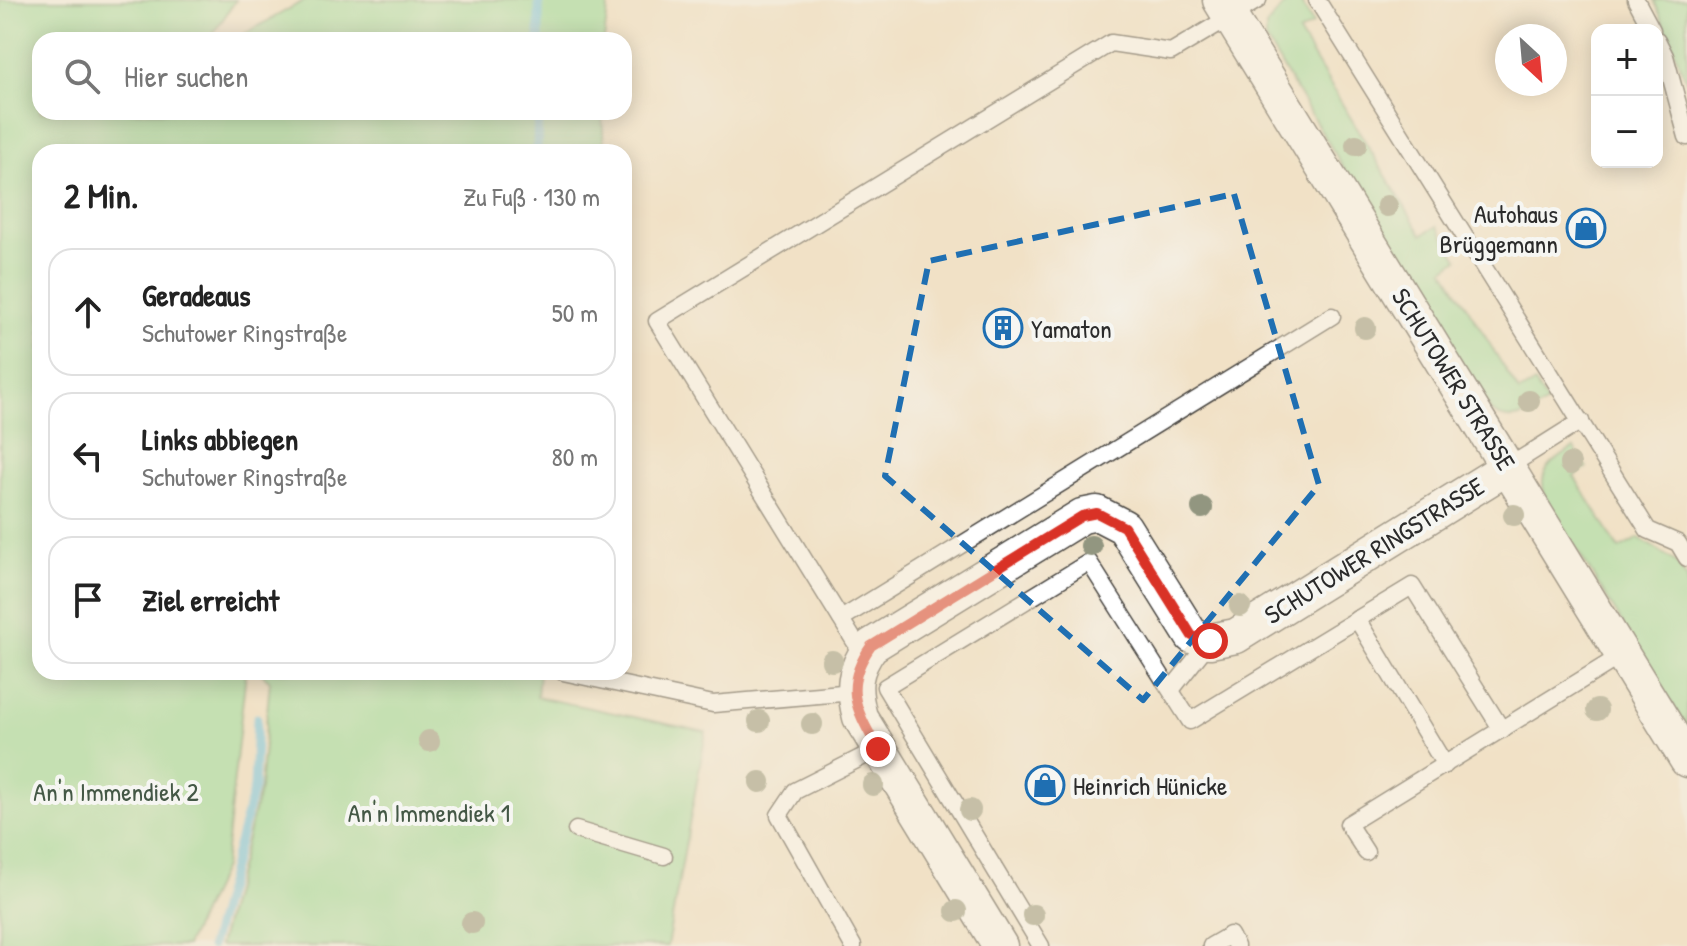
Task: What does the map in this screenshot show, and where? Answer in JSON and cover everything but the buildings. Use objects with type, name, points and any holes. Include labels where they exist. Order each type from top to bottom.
[{"type":"street","name":"SCHUTOWER STRASSE","points":[[1236,6],[1508,467],[1687,760]]},
{"type":"street","name":"SCHUTOWER RINGSTRASSE","points":[[1210,641],[1236,636],[1508,467]]},
{"type":"street","points":[[1000,946],[860,717],[854,676],[871,646],[1082,516],[1097,513],[1124,527],[1192,636],[1210,641]]},
{"type":"lane","points":[[1317,0],[1648,530],[1684,546]]},
{"type":"lane","points":[[1636,0],[1649,24]]},
{"type":"lane","points":[[871,646],[855,642],[657,321],[1111,43],[1171,52],[1236,6]]},
{"type":"lane","points":[[1663,52],[1687,137]]},
{"type":"lane","points":[[841,619],[1332,316]]},
{"type":"lane","points":[[1508,467],[1581,421]]},
{"type":"lane","points":[[1041,946],[885,687],[1089,562],[1190,721],[1412,586],[1502,730]]},
{"type":"lane","points":[[1357,619],[1445,765]]},
{"type":"lane","points":[[1171,690],[1210,641]]},
{"type":"lane","points":[[1366,852],[1348,824],[1622,655]]},
{"type":"lane","points":[[600,680],[713,704],[854,692]]},
{"type":"lane","points":[[853,946],[779,815],[795,791],[878,749]]},
{"type":"lane","points":[[576,830],[664,856]]},
{"type":"lane","points":[[1211,946],[1230,935],[1236,946]]},
{"type":"highlighted area","points":[[1234,194],[1319,485],[1143,700],[885,476],[929,261]]},
{"type":"green space","name":"An'n Immendiek 2","points":[[0,0],[236,0],[214,32],[32,32],[32,120],[602,120],[604,144],[32,144],[32,680],[245,680],[224,867],[186,946],[0,946]]},
{"type":"green space","points":[[305,0],[609,0],[605,32],[248,32]]},
{"type":"green space","points":[[1288,0],[1299,0],[1313,24],[1299,33],[1422,235],[1437,226],[1458,259],[1444,269],[1519,392],[1535,383],[1547,403],[1526,415],[1512,418],[1491,411],[1266,40],[1266,26]]},
{"type":"green space","points":[[1654,0],[1687,0],[1687,83]]},
{"type":"green space","points":[[1574,448],[1587,468],[1574,476],[1619,549],[1639,538],[1676,562],[1687,579],[1687,728],[1546,500],[1543,482],[1547,468]]},
{"type":"green space","name":"An'n Immendiek 1","points":[[538,680],[537,697],[706,732],[667,946],[219,946],[260,788],[270,681]]},
{"type":"waterway","points":[[539,0],[539,32]]},
{"type":"waterway","points":[[537,144],[538,120]]},
{"type":"waterway","points":[[211,946],[254,787],[257,718]]},
{"type":"place","name":"Autohaus Brüggemann","points":[[1586,228]]},
{"type":"place","name":"Yamaton","points":[[1003,328]]},
{"type":"place","name":"Heinrich Hünicke","points":[[1045,785]]},
{"type":"route","points":[[878,749],[860,717],[854,692],[854,676],[871,646],[1082,516],[1097,513],[1110,517],[1124,527],[1192,636],[1210,641]]}]
